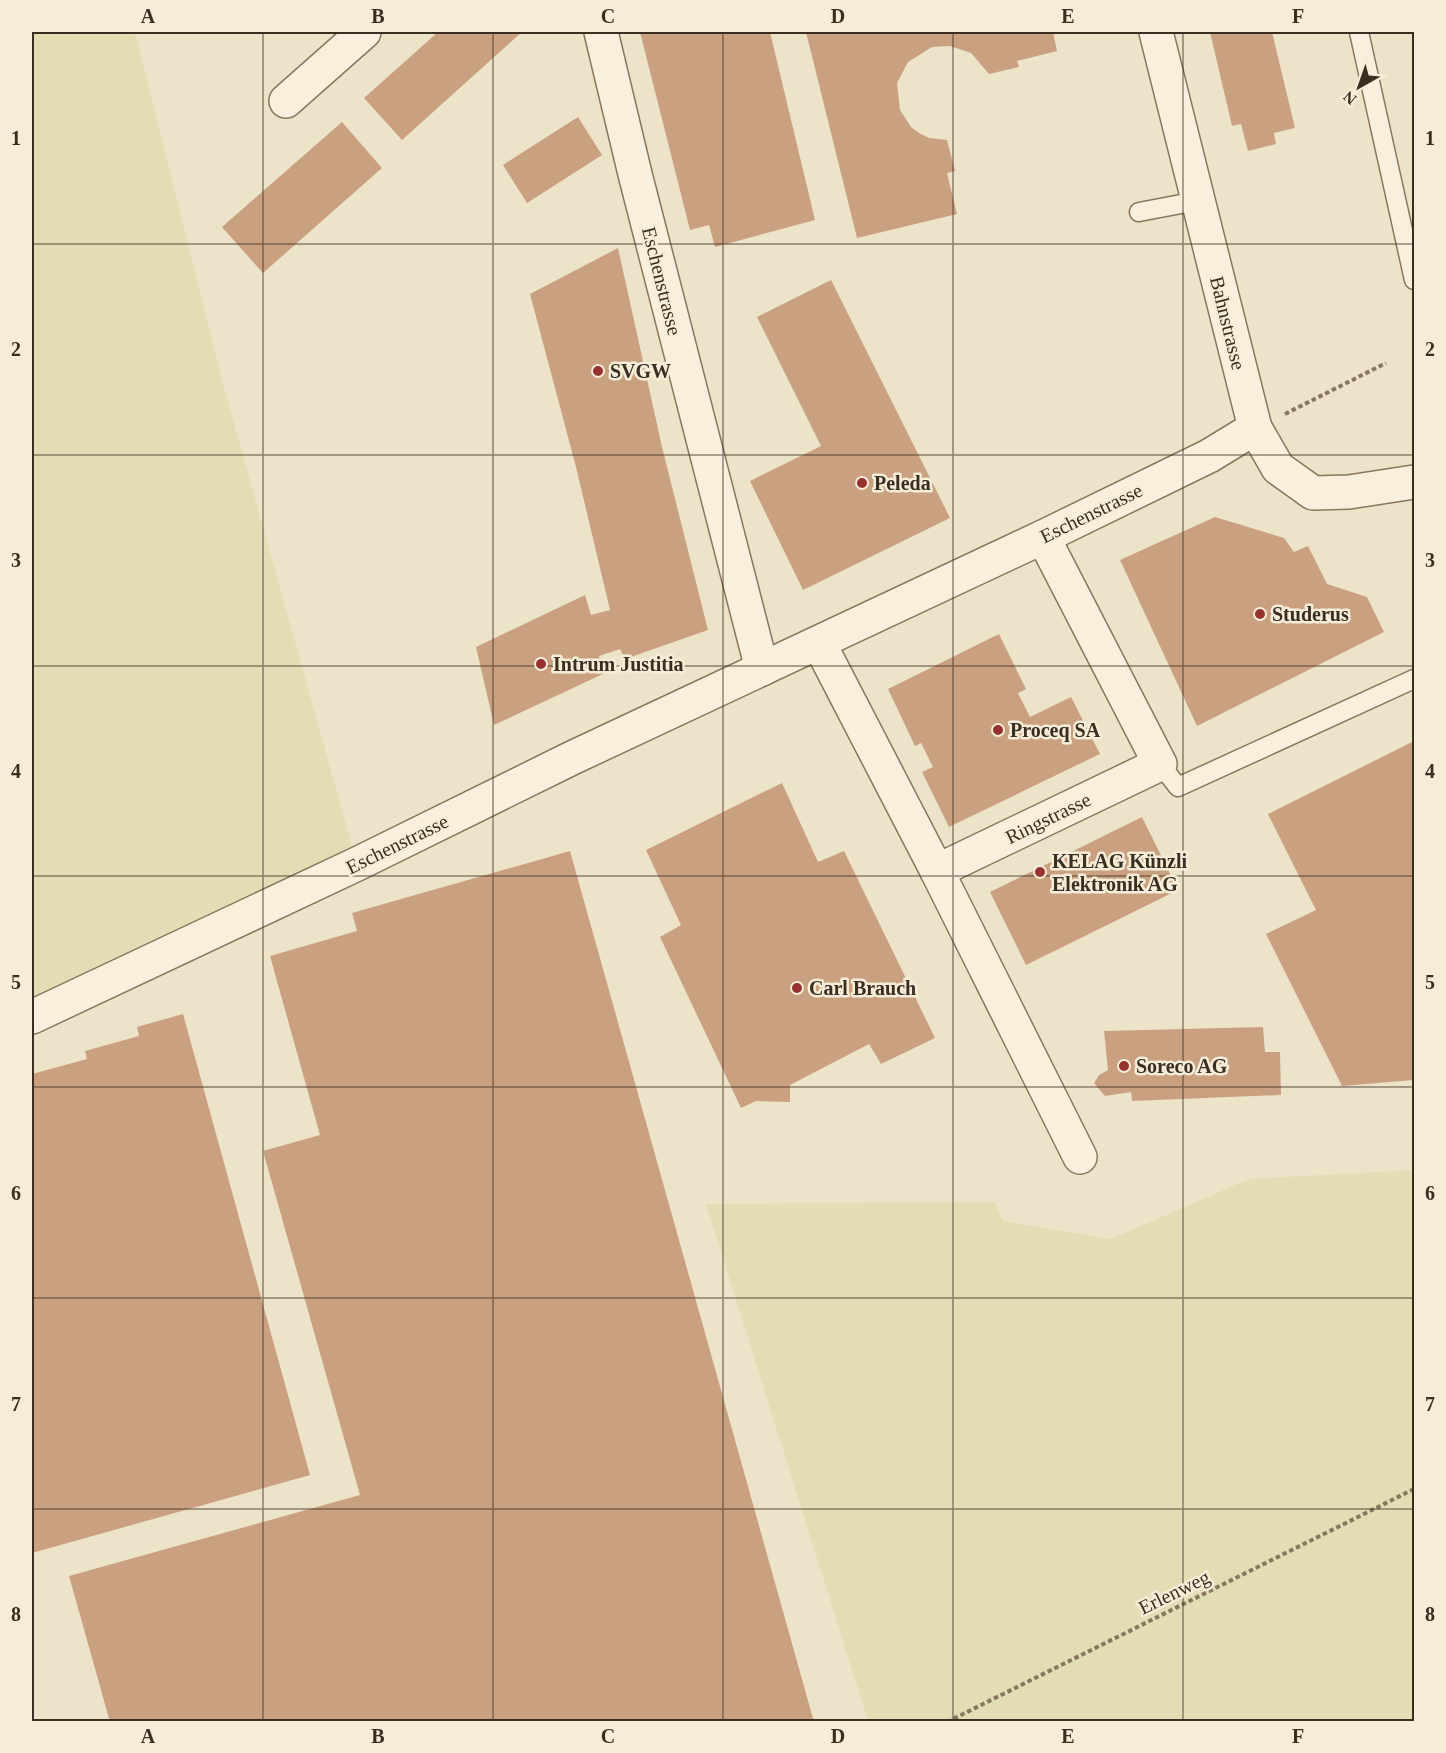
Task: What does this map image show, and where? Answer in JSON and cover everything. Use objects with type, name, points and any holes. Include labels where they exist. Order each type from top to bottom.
[{"type":"street","points":[[286,101],[364,32]]},
{"type":"street","name":"Eschenstrasse","points":[[601,32],[762,669]]},
{"type":"street","name":"Bahnstrasse","points":[[1156,32],[1255,428],[1278,468],[1313,493],[1349,492],[1414,482]]},
{"type":"street","name":"Eschenstrasse","points":[[32,1017],[357,864],[572,758],[1043,537],[1209,456],[1255,428]]},
{"type":"street","points":[[1043,537],[1160,764]]},
{"type":"street","points":[[819,643],[937,871],[1080,1157]]},
{"type":"street","name":"Ringstrasse","points":[[937,871],[1160,764]]},
{"type":"lane","points":[[1359,32],[1414,280]]},
{"type":"lane","points":[[1138,212],[1197,201]]},
{"type":"lane","points":[[1160,764],[1178,787],[1414,679]]},
{"type":"path","points":[[1255,428],[1386,363]]},
{"type":"path","name":"Erlenweg","points":[[947,1722],[1414,1489]]},
{"type":"shaded area","points":[[32,32],[135,32],[224,387],[357,864],[32,1015]]},
{"type":"shaded area","points":[[1414,1170],[1414,1721],[868,1721],[706,1204],[995,1202],[1003,1221],[1111,1239],[1249,1179]]},
{"type":"building","points":[[438,32],[522,32],[402,140],[364,98]]},
{"type":"building","points":[[640,32],[770,32],[815,220],[715,247],[709,225],[690,230]]},
{"type":"building","points":[[806,32],[1053,32],[1057,51],[1017,61],[1019,67],[989,74],[971,53],[950,46],[932,47],[908,62],[897,83],[900,110],[911,127],[919,133],[929,138],[947,140],[955,171],[947,173],[957,214],[857,238]]},
{"type":"building","points":[[1210,32],[1272,32],[1295,128],[1274,133],[1276,144],[1248,151],[1241,124],[1232,126]]},
{"type":"building","points":[[578,117],[602,155],[527,203],[503,165]]},
{"type":"building","points":[[342,122],[382,168],[263,273],[222,227]]},
{"type":"building","points":[[618,248],[662,447],[708,630],[625,659],[620,649],[599,656],[605,673],[494,725],[476,647],[585,595],[591,615],[610,610],[576,467],[530,294]]},
{"type":"building","points":[[831,280],[950,518],[803,590],[750,481],[821,446],[757,317]]},
{"type":"building","name":"Studerus","points":[[1215,517],[1284,538],[1294,552],[1308,546],[1327,584],[1367,597],[1384,632],[1197,726],[1120,560]]},
{"type":"building","name":"Proceq SA","points":[[999,634],[1026,689],[1018,693],[1030,717],[1071,697],[1100,754],[949,827],[922,772],[933,767],[921,743],[915,746],[888,689]]},
{"type":"building","points":[[1414,741],[1414,1080],[1342,1086],[1266,934],[1316,910],[1268,814]]},
{"type":"building","name":"Carl Brauch","points":[[782,783],[818,862],[844,851],[935,1038],[881,1064],[869,1044],[790,1085],[790,1102],[756,1101],[741,1108],[660,937],[681,925],[646,850]]},
{"type":"building","points":[[1142,817],[1178,890],[1026,965],[990,892]]},
{"type":"building","points":[[570,851],[814,1722],[110,1722],[69,1576],[360,1495],[263,1151],[320,1135],[270,956],[357,931],[352,913]]},
{"type":"building","points":[[183,1014],[310,1475],[32,1553],[32,1074],[87,1059],[85,1051],[139,1036],[137,1027]]},
{"type":"building","points":[[1263,1027],[1265,1052],[1280,1052],[1281,1095],[1132,1101],[1131,1092],[1105,1096],[1094,1083],[1099,1075],[1108,1070],[1104,1031]]},
{"type":"place","name":"SVGW","points":[[598,371]]},
{"type":"place","name":"Peleda","points":[[862,483]]},
{"type":"place","name":"Studerus","points":[[1260,614]]},
{"type":"place","name":"Intrum Justitia","points":[[541,664]]},
{"type":"place","name":"Proceq SA","points":[[998,730]]},
{"type":"place","name":"KELAG Künzli Elektronik AG","points":[[1040,872]]},
{"type":"place","name":"Carl Brauch","points":[[797,988]]},
{"type":"place","name":"Soreco AG","points":[[1124,1066]]}]
